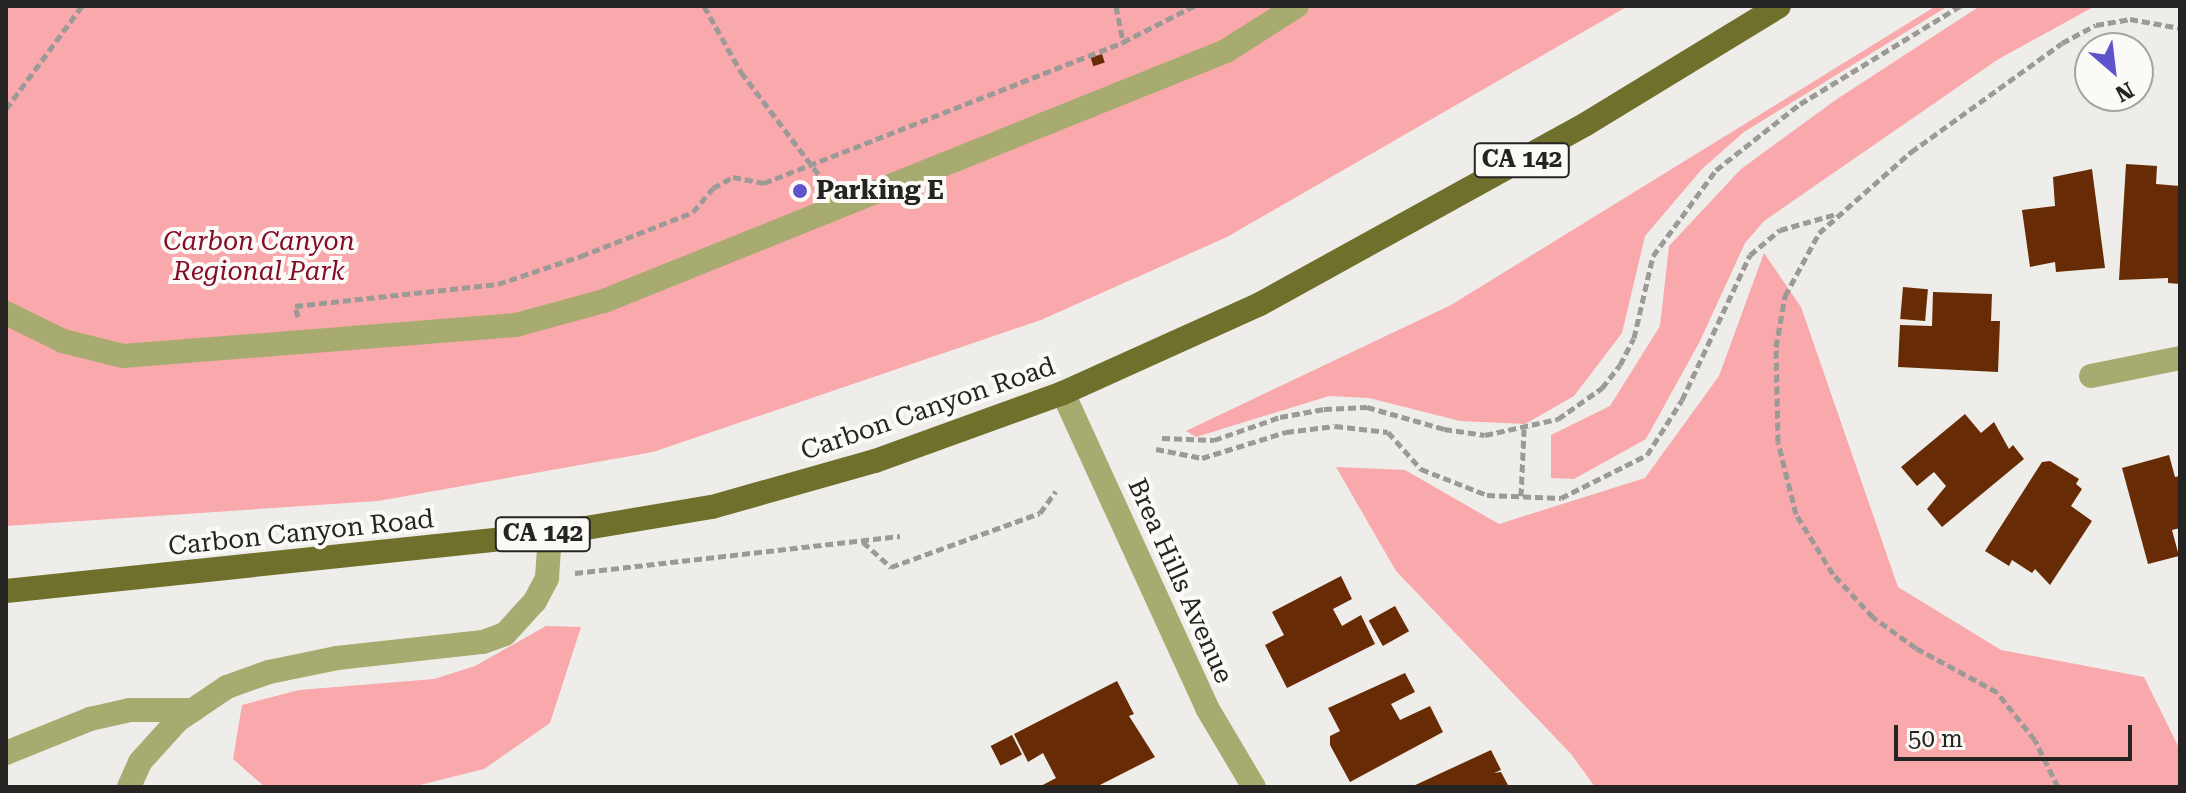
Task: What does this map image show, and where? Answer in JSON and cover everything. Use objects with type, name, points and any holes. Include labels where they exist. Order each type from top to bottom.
[{"type":"main road","name":"Carbon Canyon Road","points":[[6,591],[550,534],[726,503],[875,461],[1063,393],[1260,304],[1586,124],[1779,6]]},
{"type":"street","points":[[6,313],[63,341],[123,356],[516,325],[604,301],[1226,51],[1297,6]]},
{"type":"street","points":[[2091,376],[2180,358]]},
{"type":"street","name":"Brea Hills Avenue","points":[[1063,393],[1207,708],[1254,787]]},
{"type":"street","points":[[129,787],[140,762],[193,710],[227,687],[269,672],[337,658],[483,642],[505,634],[535,601],[547,578],[550,534]]},
{"type":"street","points":[[6,753],[90,719],[130,710],[193,710]]},
{"type":"path","points":[[6,109],[82,6]]},
{"type":"path","points":[[704,6],[741,72],[841,206]]},
{"type":"path","points":[[1116,6],[1123,42]]},
{"type":"path","points":[[303,342],[295,306],[498,284],[693,212],[713,188],[733,177],[764,183],[1123,42],[1194,6]]},
{"type":"path","points":[[1162,438],[1214,440],[1280,417],[1367,407],[1444,429],[1485,435],[1524,429],[1581,405],[1620,365],[1634,338],[1653,256],[1724,162],[1800,104],[1960,6]]},
{"type":"path","points":[[2058,787],[2035,740],[1997,692],[1916,648],[1873,617],[1833,574],[1796,514],[1778,442],[1776,347],[1785,296],[1819,233],[1911,152],[2073,37],[2096,25],[2130,19],[2180,28]]},
{"type":"path","points":[[1156,449],[1202,458],[1286,432],[1335,426],[1388,432],[1421,469],[1487,495],[1561,498],[1647,455],[1682,400],[1750,255],[1780,230],[1839,213]]},
{"type":"path","points":[[1521,497],[1524,429]]},
{"type":"path","points":[[862,542],[891,567],[1040,513],[1056,491]]},
{"type":"path","points":[[547,578],[607,567],[900,536]]},
{"type":"green space","name":"Carbon Canyon Regional Park","points":[[6,6],[1628,6],[1227,237],[1041,320],[653,452],[378,501],[6,526]]},
{"type":"green space","points":[[1936,6],[1948,6],[1744,132],[1702,169],[1645,236],[1622,333],[1574,396],[1525,424],[1460,421],[1369,398],[1329,396],[1196,437],[1186,431],[1451,305]]},
{"type":"green space","points":[[1980,6],[2095,6],[1997,60],[1764,221],[1745,243],[1700,341],[1646,439],[1574,479],[1551,478],[1551,435],[1610,406],[1660,326],[1669,246],[1741,169],[1837,99]]},
{"type":"green space","points":[[1764,253],[1801,307],[1898,587],[2001,650],[2144,677],[2180,750],[2180,787],[1595,787],[1571,754],[1396,571],[1336,467],[1405,470],[1499,524],[1645,478],[1719,376]]},
{"type":"green space","points":[[546,626],[581,627],[550,723],[484,769],[412,787],[265,787],[233,759],[242,705],[299,690],[434,679],[475,666]]},
{"type":"building","points":[[1102,54],[1105,63],[1093,66],[1091,58]]},
{"type":"building","points":[[2126,164],[2157,166],[2156,184],[2180,186],[2180,284],[2168,283],[2168,278],[2119,280]]},
{"type":"building","points":[[2092,169],[2105,268],[2056,272],[2055,262],[2030,267],[2022,210],[2055,206],[2053,177]]},
{"type":"building","points":[[1903,287],[1928,289],[1925,321],[1900,319]]},
{"type":"building","points":[[1933,292],[1992,294],[1991,321],[2000,321],[1998,372],[1898,367],[1900,325],[1932,326]]},
{"type":"building","points":[[1965,414],[1981,433],[1994,422],[2009,449],[2013,445],[2024,459],[1942,527],[1927,509],[1946,486],[1934,472],[1917,486],[1901,467]]},
{"type":"building","points":[[2169,455],[2175,477],[2180,476],[2180,528],[2172,530],[2179,556],[2148,564],[2122,468]]},
{"type":"building","points":[[2050,461],[2079,479],[2076,484],[2082,489],[2071,506],[2092,521],[2050,585],[2035,569],[2032,573],[2012,560],[2009,566],[1985,551],[2042,462]]},
{"type":"building","points":[[1341,576],[1352,599],[1333,609],[1342,626],[1361,615],[1375,644],[1287,688],[1265,645],[1284,635],[1272,612]]},
{"type":"building","points":[[1395,606],[1409,631],[1383,646],[1369,621]]},
{"type":"building","points":[[1405,673],[1415,692],[1391,704],[1400,720],[1430,706],[1443,732],[1350,782],[1330,745],[1330,736],[1340,731],[1328,708]]},
{"type":"building","points":[[1117,681],[1134,714],[1129,716],[1155,757],[1096,787],[1039,787],[1056,778],[1043,753],[1028,762],[1014,734]]},
{"type":"building","points":[[1012,735],[1022,755],[1001,765],[991,746]]},
{"type":"building","points":[[1491,750],[1501,770],[1494,773],[1501,772],[1509,787],[1411,787]]},
{"type":"place","name":"Parking E","points":[[800,191]]}]
